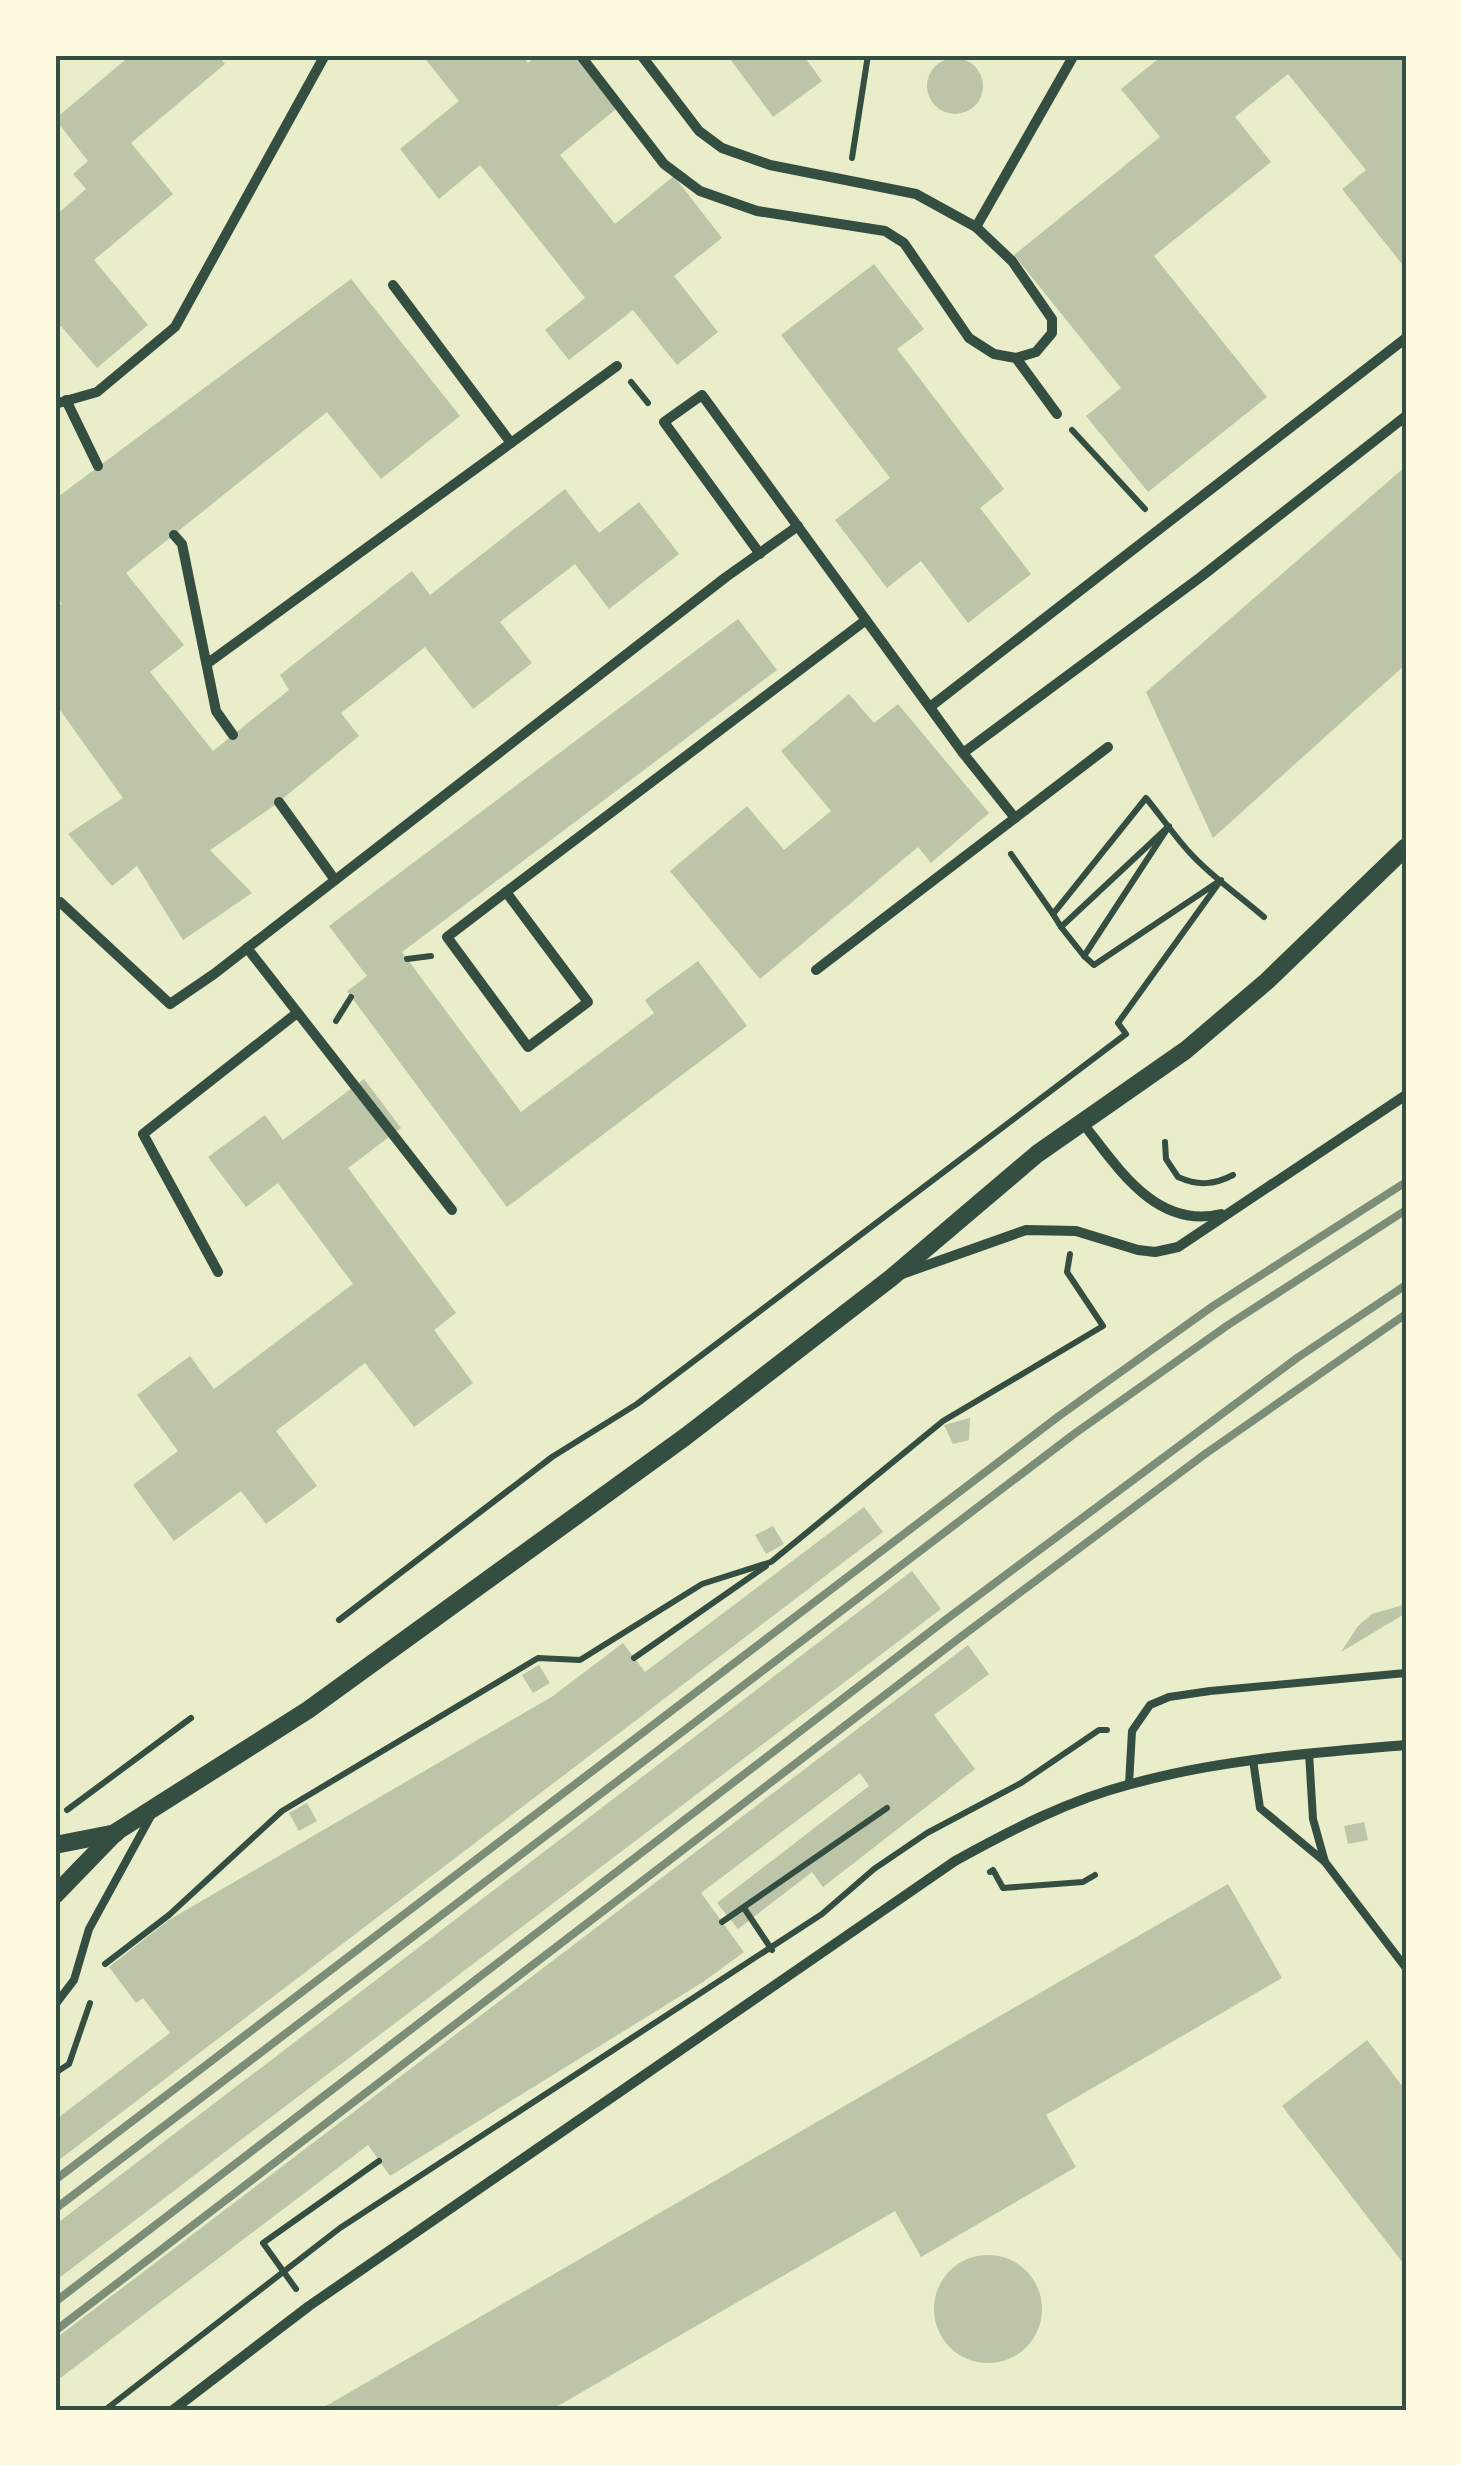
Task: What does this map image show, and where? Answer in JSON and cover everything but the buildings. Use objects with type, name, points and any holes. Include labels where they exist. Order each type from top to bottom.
[{"type":"street","points":[[98,466],[61,402],[98,392],[176,327],[326,55]]},
{"type":"street","points":[[580,55],[664,164],[700,191],[757,211],[884,231],[904,243],[969,338],[994,354],[1016,358],[1036,352],[1052,333],[1052,319],[1012,261],[976,227],[916,194],[770,165],[722,148],[699,130],[641,55]]},
{"type":"street","points":[[976,227],[1074,55]]},
{"type":"street","points":[[392,285],[511,443]]},
{"type":"street","points":[[930,707],[1406,338]]},
{"type":"street","points":[[1016,358],[1058,414]]},
{"type":"street","points":[[208,663],[617,366]]},
{"type":"street","points":[[760,554],[664,422],[702,394],[1015,818]]},
{"type":"street","points":[[964,753],[1202,576],[1406,416]]},
{"type":"street","points":[[55,904],[60,902],[170,1004],[798,526]]},
{"type":"street","points":[[174,534],[182,544],[216,711],[233,735]]},
{"type":"street","points":[[506,892],[588,1002],[528,1047],[447,937],[506,892],[866,620]]},
{"type":"street","points":[[816,970],[1108,748]]},
{"type":"street","points":[[279,802],[334,880]]},
{"type":"street","points":[[55,1895],[116,1832],[308,1710],[685,1437],[891,1278],[1037,1154],[1186,1050],[1267,981],[1406,847]]},
{"type":"street","points":[[247,948],[452,1210]]},
{"type":"street","points":[[218,1272],[143,1134],[297,1013]]},
{"type":"street","points":[[891,1278],[1026,1230],[1076,1231],[1155,1252],[1178,1247],[1406,1095]]},
{"type":"street","points":[[1081,1121],[1145,1197],[1163,1208],[1204,1218],[1232,1212]]},
{"type":"street","points":[[55,1178],[55,1230]]},
{"type":"street","points":[[173,2410],[309,2306],[955,1861],[1011,1830],[1129,1784],[1194,1769],[1406,1745]]},
{"type":"street","points":[[55,1844],[116,1832]]},
{"type":"lane","points":[[1129,1784],[1132,1731],[1150,1705],[1170,1697],[1210,1691],[1406,1672]]},
{"type":"lane","points":[[1309,1753],[1314,1819],[1325,1862]]},
{"type":"lane","points":[[1253,1760],[1260,1808],[1325,1862],[1406,1968]]},
{"type":"lane","points":[[55,2005],[74,1980],[89,1929],[156,1808]]},
{"type":"path","points":[[849,180],[868,55]]},
{"type":"path","points":[[617,366],[664,422]]},
{"type":"path","points":[[1058,414],[1161,527]]},
{"type":"path","points":[[1053,914],[1146,798],[1192,856],[1264,916]]},
{"type":"path","points":[[1061,926],[1169,826]]},
{"type":"path","points":[[1084,956],[1169,826]]},
{"type":"path","points":[[997,832],[1061,926],[1094,965],[1221,880]]},
{"type":"path","points":[[339,1620],[552,1457],[636,1404],[1126,1034],[1118,1023],[1221,880]]},
{"type":"path","points":[[1166,1142],[1171,1170],[1188,1181],[1220,1182],[1248,1166]]},
{"type":"path","points":[[634,1658],[771,1562],[943,1421],[1103,1326],[1067,1272],[1071,1253]]},
{"type":"path","points":[[103,1966],[169,1915],[282,1811],[538,1658],[580,1660],[702,1584],[771,1562]]},
{"type":"path","points":[[55,1816],[191,1718]]},
{"type":"path","points":[[722,1922],[887,1808]]},
{"type":"path","points":[[1003,1888],[1083,1882],[1095,1875]]},
{"type":"path","points":[[55,2073],[69,2064],[92,1998]]},
{"type":"path","points":[[309,2306],[263,2243],[379,2161]]},
{"type":"railway","points":[[55,2180],[1059,1416],[1213,1306],[1406,1182]]},
{"type":"railway","points":[[55,2209],[1074,1434],[1228,1325],[1406,1210]]},
{"type":"railway","points":[[55,2302],[948,1618],[1297,1358],[1406,1285]]},
{"type":"railway","points":[[55,2331],[962,1636],[1205,1454],[1406,1314]]}]
